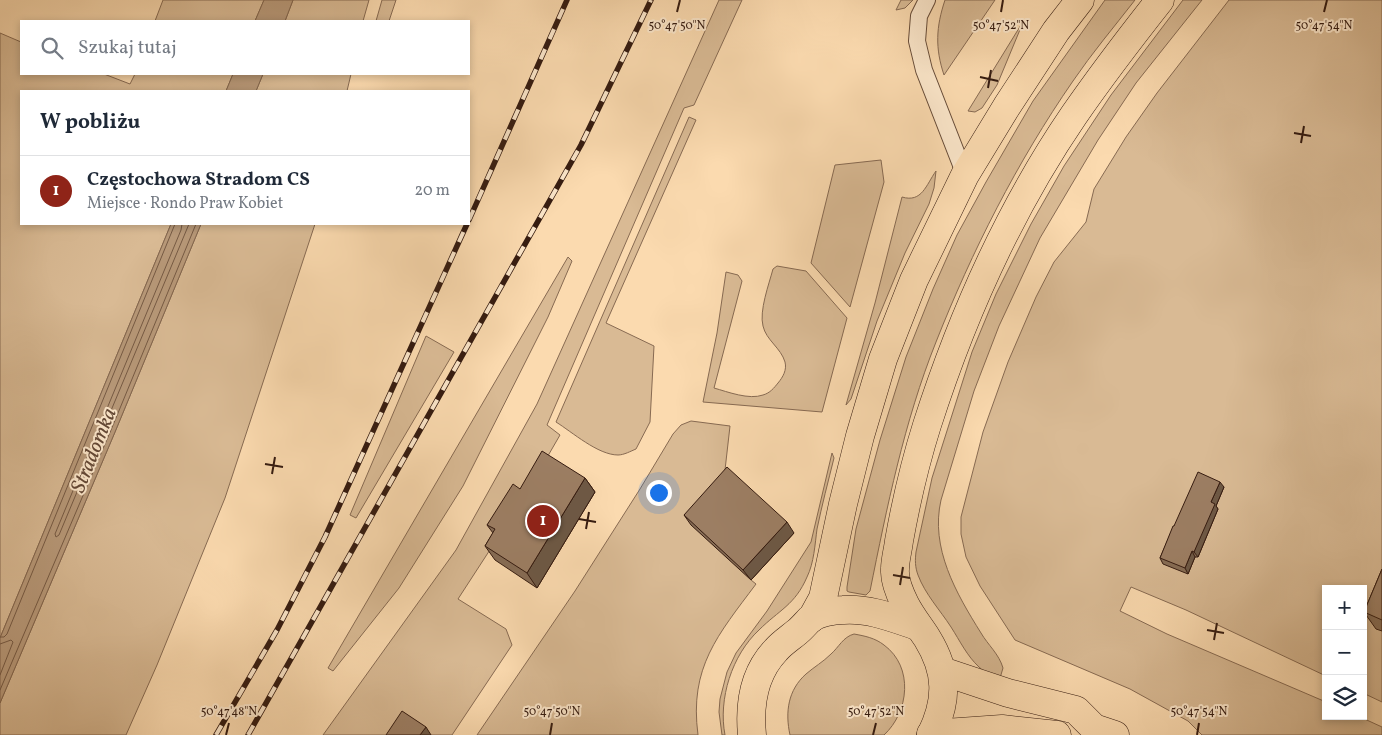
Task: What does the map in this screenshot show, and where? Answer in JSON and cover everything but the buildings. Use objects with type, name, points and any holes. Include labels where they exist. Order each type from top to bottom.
[{"type":"main road","points":[[752,735],[750,716],[752,698],[766,662],[777,649],[812,618],[823,598],[860,436],[883,360],[914,280],[965,175],[1056,31],[1080,0]]},
{"type":"main road","points":[[1057,735],[1002,729],[931,735],[938,719],[943,696],[942,671],[937,656],[917,626],[900,594],[894,570],[916,461],[941,382],[960,332],[1006,230],[1035,178],[1074,116],[1125,44],[1160,0]]},
{"type":"main road","points":[[812,618],[841,610],[853,609],[881,614],[917,626]]},
{"type":"main road","points":[[942,671],[1008,693],[1076,710],[1094,733]]},
{"type":"lane","points":[[927,0],[919,16],[917,41],[924,70],[965,175]]},
{"type":"shaded area","points":[[163,0],[264,0],[255,20],[155,20]]},
{"type":"shaded area","points":[[293,0],[369,0],[363,20],[285,20]]},
{"type":"shaded area","points":[[382,0],[396,0],[389,20],[376,20]]},
{"type":"shaded area","points":[[719,0],[742,0],[694,105],[684,108],[547,425],[560,435],[523,499],[458,599],[506,629],[512,645],[452,735],[323,735],[456,550],[537,404]]},
{"type":"shaded area","points":[[901,0],[913,0],[905,8],[896,10]]},
{"type":"shaded area","points":[[945,0],[995,0],[944,75],[939,56],[938,28]]},
{"type":"shaded area","points":[[1105,0],[1135,0],[1073,81],[1033,143],[980,241],[936,342],[915,403],[890,496],[870,591],[866,595],[849,592],[847,587],[856,529],[880,440],[906,357],[933,289],[957,235],[1033,101]]},
{"type":"shaded area","points":[[1183,0],[1202,0],[1136,83],[1098,140],[1040,238],[999,326],[974,391],[941,500],[939,535],[942,553],[954,586],[1001,663],[1003,668],[1000,678],[984,671],[971,658],[918,575],[916,552],[932,478],[972,352],[996,294],[1031,224],[1064,166],[1111,95]]},
{"type":"shaded area","points":[[1229,0],[1382,0],[1382,702],[1367,695],[1367,585],[1322,585],[1322,674],[1186,610],[1131,587],[1120,611],[1167,634],[1322,700],[1322,720],[1367,720],[1382,727],[1382,735],[1202,735],[1188,721],[1130,689],[1015,640],[980,586],[966,557],[961,534],[961,517],[983,432],[1008,362],[1036,297],[1054,262],[1086,222],[1094,189],[1126,137],[1157,93]]},
{"type":"shaded area","points":[[1024,20],[997,85],[982,108],[975,112],[968,111]]},
{"type":"shaded area","points":[[0,33],[20,42],[20,75],[107,75],[130,84],[134,75],[233,75],[226,90],[20,90],[20,225],[171,225],[0,638]]},
{"type":"shaded area","points":[[263,75],[351,75],[347,90],[256,90]]},
{"type":"shaded area","points":[[689,117],[696,120],[606,323],[654,346],[650,422],[636,449],[620,455],[610,454],[594,447],[556,422]]},
{"type":"shaded area","points":[[881,160],[884,182],[850,307],[811,263],[835,165]]},
{"type":"shaded area","points":[[936,171],[934,188],[929,204],[905,253],[877,321],[851,399],[846,405],[902,197],[914,197],[923,192]]},
{"type":"shaded area","points":[[201,225],[315,225],[225,498],[157,665],[126,735],[0,735],[0,703]]},
{"type":"shaded area","points":[[568,257],[572,261],[548,317],[463,486],[399,588],[333,671],[328,668]]},
{"type":"shaded area","points":[[777,266],[806,271],[847,318],[822,412],[703,402],[717,333],[726,272],[738,275],[742,281],[714,388],[738,395],[757,396],[770,392],[783,376],[785,362],[765,331],[762,320],[767,290],[773,269]]},
{"type":"shaded area","points":[[426,336],[454,352],[356,518],[350,515]]},
{"type":"shaded area","points":[[691,421],[730,426],[725,470],[751,580],[756,584],[719,636],[709,653],[702,671],[696,711],[698,735],[477,735],[575,591],[673,434],[681,425]]},
{"type":"shaded area","points":[[832,453],[834,458],[809,572],[792,601],[759,630],[741,652],[729,678],[723,721],[725,735],[722,735],[719,712],[720,699],[727,672],[736,653],[767,611],[811,542]]},
{"type":"shaded area","points":[[854,634],[881,643],[894,654],[904,677],[905,690],[899,714],[884,735],[790,735],[788,710],[795,687],[806,674],[828,657],[850,635]]},
{"type":"water","points":[[264,0],[293,0],[285,20],[255,20]]},
{"type":"water","points":[[233,75],[263,75],[256,90],[226,90]]},
{"type":"water","name":"Stradomka","points":[[171,225],[201,225],[0,703],[0,638]]},
{"type":"railway","points":[[470,218],[567,0]]},
{"type":"railway","points":[[248,735],[581,145],[651,0]]},
{"type":"railway","points":[[216,735],[277,630],[325,537],[467,225]]},
{"type":"place","name":"Częstochowa Stradom CS","points":[[543,521]]}]
